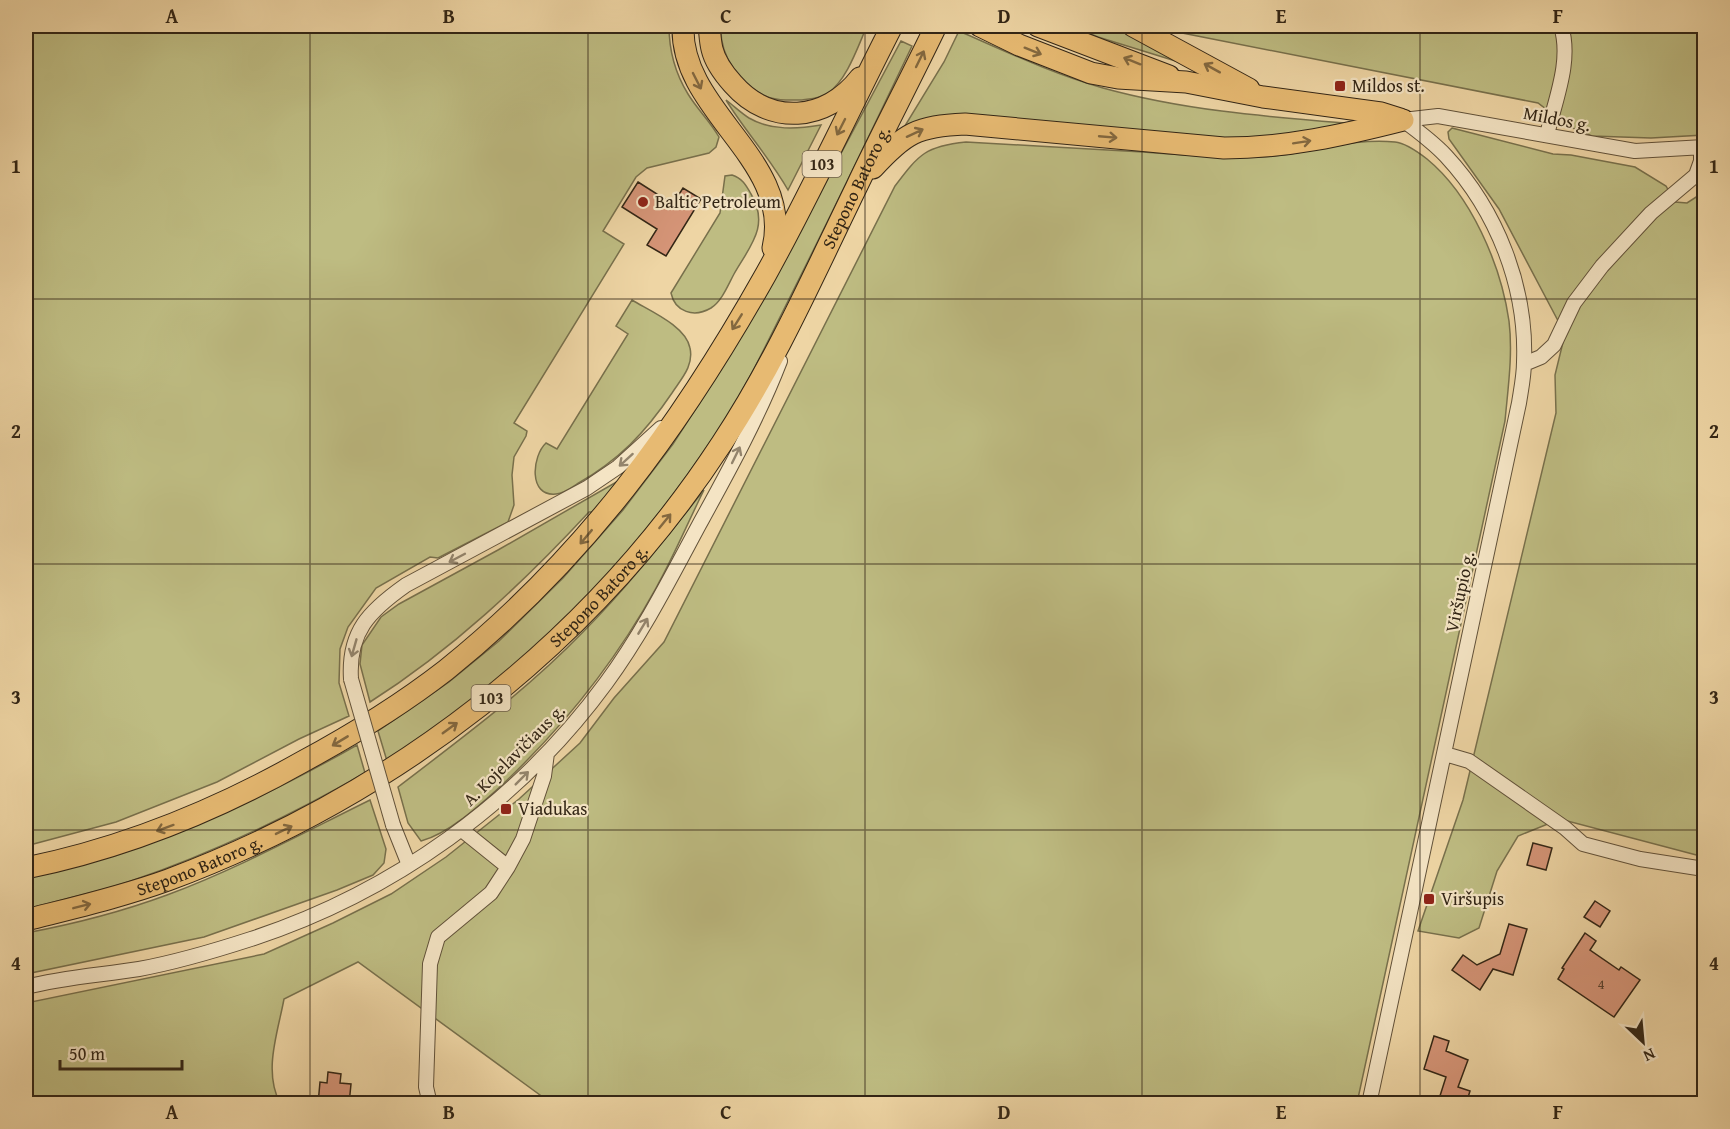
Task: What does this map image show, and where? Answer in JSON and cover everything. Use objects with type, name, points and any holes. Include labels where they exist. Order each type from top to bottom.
[{"type":"main road","points":[[683,26],[688,63],[698,86],[762,176],[772,197],[776,210],[776,228],[767,272]]},
{"type":"main road","points":[[710,26],[712,49],[723,73],[742,94],[765,109],[787,114],[808,112],[832,103],[852,88],[877,56]]},
{"type":"main road","name":"103","points":[[26,868],[115,846],[225,803],[333,745],[392,708],[443,672],[497,627],[578,546],[617,500],[684,407],[767,272],[892,26]]},
{"type":"main road","name":"Stepono Batoro g.","points":[[26,920],[94,903],[165,881],[288,828],[347,796],[420,751],[482,705],[526,669],[580,618],[633,560],[690,491],[724,441],[808,290],[936,26]]},
{"type":"main road","points":[[980,26],[1019,45],[1091,74],[1186,82],[1263,97],[1381,113],[1404,120]]},
{"type":"main road","points":[[1038,26],[1186,82]]},
{"type":"main road","points":[[1133,26],[1263,97]]},
{"type":"main road","points":[[857,186],[895,145],[913,132],[942,125],[965,124],[1224,148],[1255,148],[1336,136],[1404,120]]},
{"type":"street","points":[[1547,135],[1565,63],[1564,34],[1561,26]]},
{"type":"street","name":"Mildos g.","points":[[1404,120],[1438,116],[1635,151],[1703,147]]},
{"type":"street","name":"Viršupio g.","points":[[1369,1104],[1519,404],[1524,364],[1524,332],[1520,299],[1513,270],[1503,244],[1487,214],[1453,164],[1427,138],[1404,120]]},
{"type":"street","points":[[1524,364],[1541,357],[1554,345],[1574,303],[1602,266],[1651,213],[1696,175],[1703,147]]},
{"type":"street","name":"A. Kojelavičiaus g.","points":[[26,987],[141,968],[197,955],[301,921],[409,865],[462,830],[506,793],[547,753],[606,682],[640,632],[729,470],[774,377],[808,290]]},
{"type":"street","points":[[409,865],[393,825],[351,680],[352,649],[366,619],[380,603],[406,585],[587,488],[618,468],[684,407]]},
{"type":"street","points":[[430,1104],[426,1087],[430,964],[438,937],[491,893],[508,867],[523,839],[544,776],[547,753]]},
{"type":"street","points":[[1445,754],[1469,761],[1565,828],[1583,844],[1640,858],[1704,869]]},
{"type":"street","points":[[462,830],[508,867]]},
{"type":"shaded area","points":[[26,26],[669,26],[672,53],[683,86],[719,137],[716,147],[709,153],[647,168],[636,177],[603,231],[624,244],[514,423],[527,431],[514,457],[512,475],[514,505],[508,522],[438,558],[430,557],[376,588],[348,627],[340,649],[339,683],[349,716],[217,782],[116,822],[26,846]]},
{"type":"shaded area","points":[[721,26],[867,26],[851,62],[835,87],[819,97],[793,100],[769,98],[756,91],[739,76],[723,47]]},
{"type":"shaded area","points":[[1071,26],[1123,26],[1182,63],[1098,37]]},
{"type":"shaded area","points":[[1159,26],[1704,26],[1704,135],[1651,138],[1592,136],[1568,126],[1538,103],[1172,31]]},
{"type":"shaded area","points":[[959,31],[1066,76],[1134,96],[1197,108],[1356,124],[1251,141],[903,129],[944,62]]},
{"type":"shaded area","points":[[901,41],[912,46],[835,207],[743,389],[695,464],[619,562],[555,630],[495,682],[387,761],[378,731],[449,682],[499,641],[563,578],[623,510],[673,444],[720,371],[805,221]]},
{"type":"shaded area","points":[[726,100],[749,118],[766,125],[794,128],[821,125],[788,190],[741,123]]},
{"type":"shaded area","points":[[1452,128],[1553,154],[1571,155],[1635,167],[1666,186],[1675,202],[1687,203],[1704,192],[1704,857],[1560,819],[1518,836],[1497,871],[1479,928],[1459,938],[1418,931],[1463,800],[1556,413],[1555,375],[1565,334],[1499,209],[1449,139],[1448,132]]},
{"type":"shaded area","points":[[966,142],[1246,157],[1294,154],[1361,142],[1399,143],[1420,154],[1443,174],[1482,232],[1499,277],[1509,321],[1510,371],[1505,421],[1357,1103],[551,1103],[358,962],[284,999],[272,1065],[275,1091],[280,1103],[26,1104],[26,1003],[264,954],[333,923],[391,894],[446,857],[519,799],[580,743],[614,698],[664,642],[895,186],[917,159],[932,149]]},
{"type":"shaded area","points":[[732,175],[743,182],[756,205],[759,216],[756,236],[718,301],[705,311],[692,313],[681,309],[673,300],[671,293],[720,213],[725,176]]},
{"type":"shaded area","points":[[632,300],[666,320],[682,333],[687,340],[691,355],[686,372],[652,421],[618,455],[592,475],[562,493],[547,493],[537,483],[535,474],[541,449],[546,443],[557,449],[628,334],[616,326]]},
{"type":"shaded area","points":[[620,480],[595,512],[589,512],[486,614],[430,660],[370,702],[360,664],[362,645],[381,617],[399,604]]},
{"type":"shaded area","points":[[704,490],[656,588],[624,641],[587,692],[547,740],[494,792],[454,825],[421,841],[408,823],[398,787],[493,713],[562,653],[630,581]]},
{"type":"shaded area","points":[[357,745],[365,773],[279,819],[220,847],[159,871],[103,890],[26,909],[26,878],[113,855],[196,825],[278,788]]},
{"type":"shaded area","points":[[370,800],[386,849],[384,863],[373,875],[204,937],[26,974],[26,933],[132,907],[193,885]]},
{"type":"building","points":[[638,182],[674,205],[683,188],[701,199],[666,256],[647,245],[657,229],[622,207]]},
{"type":"building","points":[[1533,843],[1552,848],[1546,870],[1527,865]]},
{"type":"building","points":[[1595,901],[1610,911],[1600,927],[1584,917]]},
{"type":"building","points":[[1509,924],[1527,929],[1513,975],[1493,969],[1480,990],[1452,970],[1463,955],[1477,965],[1500,954]]},
{"type":"building","points":[[1585,933],[1596,941],[1590,950],[1619,970],[1621,967],[1640,980],[1614,1017],[1558,979],[1564,969],[1562,968]]},
{"type":"building","points":[[1434,1036],[1449,1041],[1446,1051],[1468,1060],[1458,1087],[1470,1091],[1466,1104],[1453,1104],[1439,1099],[1446,1077],[1424,1069]]},
{"type":"building","points":[[328,1072],[341,1074],[340,1083],[351,1084],[349,1104],[318,1104],[320,1082],[327,1083]]},
{"type":"place","name":"Mildos st.","points":[[1340,86]]},
{"type":"place","name":"Baltic Petroleum","points":[[643,202]]},
{"type":"place","name":"Viadukas","points":[[506,809]]},
{"type":"place","name":"Viršupis","points":[[1429,899]]}]
